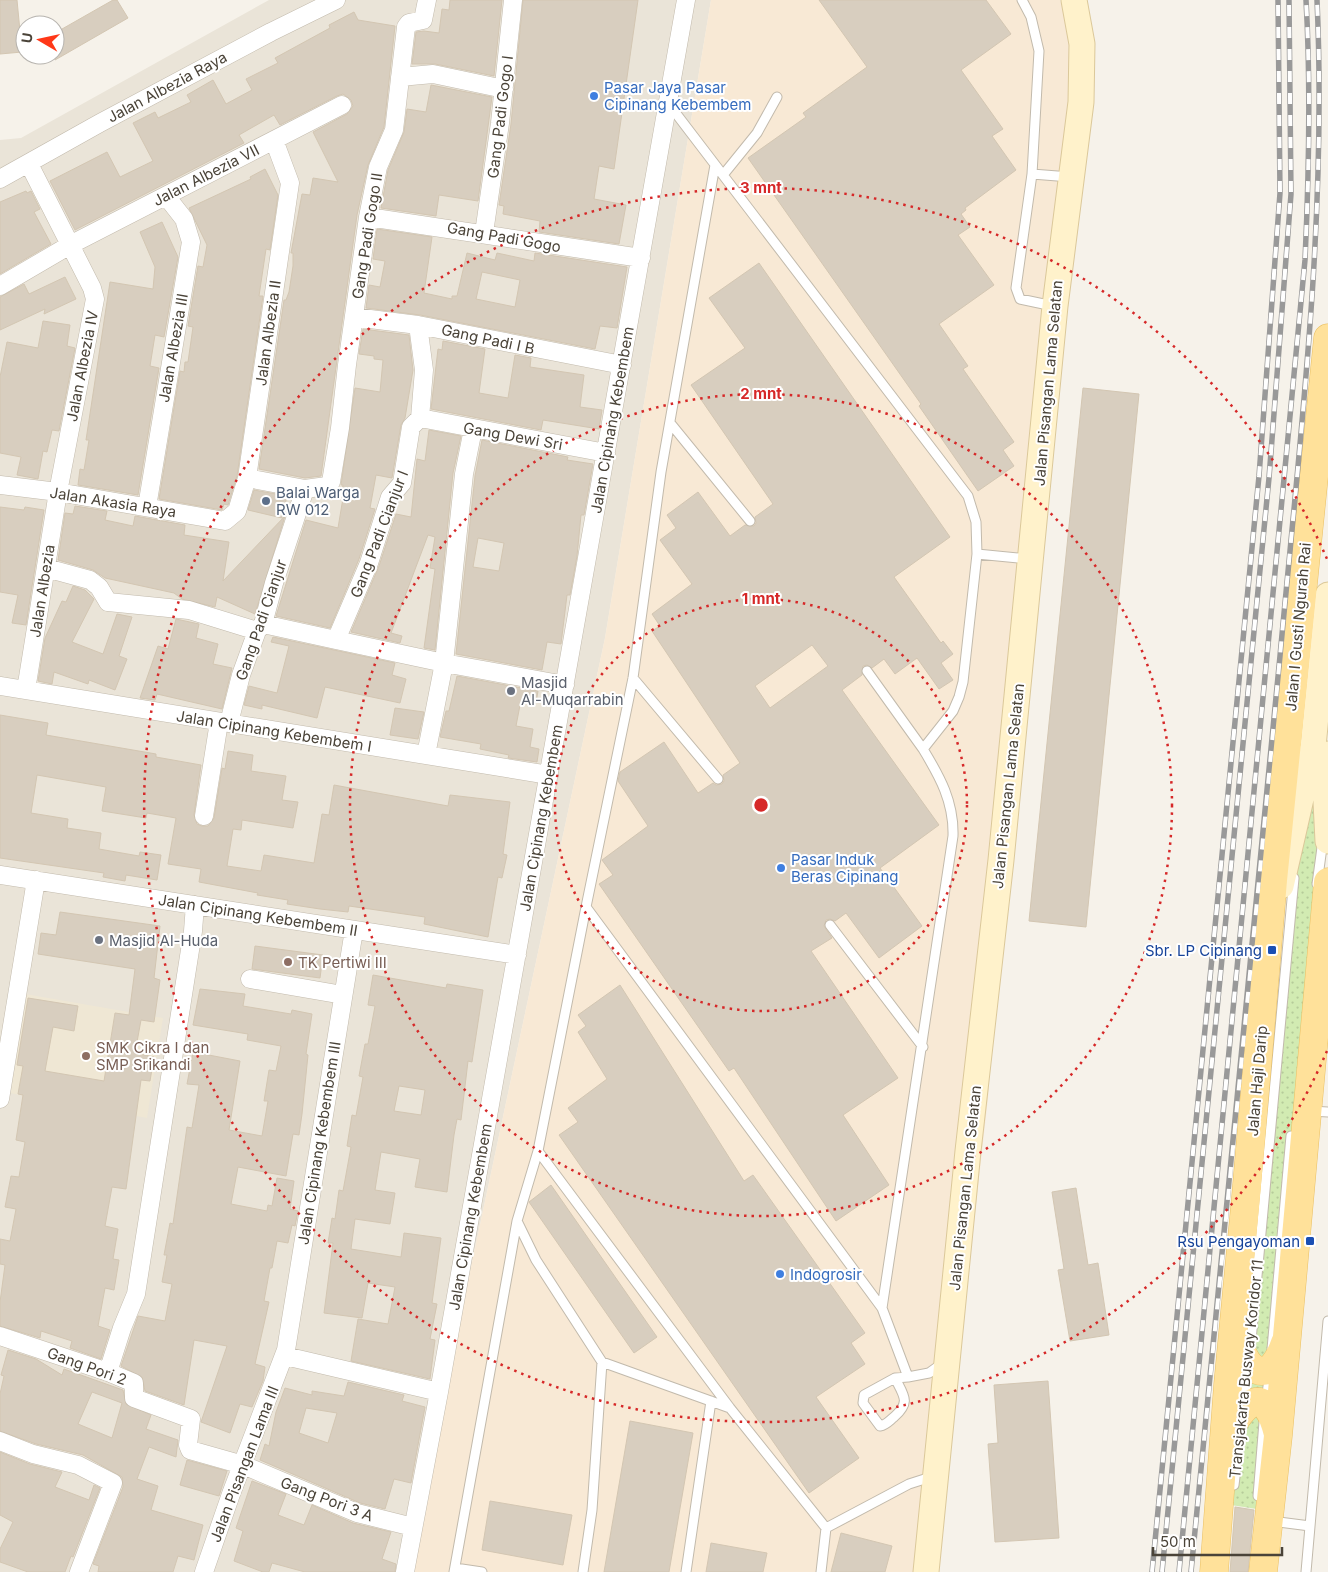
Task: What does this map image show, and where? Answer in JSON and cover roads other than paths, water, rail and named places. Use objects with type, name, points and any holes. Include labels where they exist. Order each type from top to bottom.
[{"type":"main road","name":"Jalan I Gusti Ngurah Rai","points":[[1271,916],[1282,785],[1328,338]]},
{"type":"main road","points":[[1263,1572],[1262,1515],[1278,1436],[1324,980],[1322,888]]},
{"type":"main road","name":"Jalan Haji Darip","points":[[1214,1572],[1226,1437],[1228,1385],[1234,1336],[1236,1284],[1271,916]]},
{"type":"main road","points":[[1234,1336],[1260,1366],[1279,1359],[1287,1339]]},
{"type":"main road","points":[[1226,1437],[1238,1414],[1255,1407],[1273,1416],[1278,1436]]},
{"type":"street","name":"Jalan Albezia Raya","points":[[0,180],[100,123],[271,32],[336,0]]},
{"type":"street","name":"Gang Padi Gogo II","points":[[305,489],[328,486],[331,482],[368,217],[378,167],[394,130],[406,27],[409,23],[423,20],[427,0]]},
{"type":"street","name":"Gang Padi Gogo I","points":[[484,233],[504,89],[513,0]]},
{"type":"street","name":"Jalan Cipinang Kebembem","points":[[405,1572],[439,1392],[686,0]]},
{"type":"street","name":"Jalan Pisangan Lama Selatan","points":[[926,1572],[949,1359],[968,1151],[1000,870],[1055,306],[1083,73],[1082,44],[1074,0]]},
{"type":"street","points":[[400,77],[433,74],[504,89]]},
{"type":"street","name":"Jalan Albezia VII","points":[[0,286],[70,245],[342,105]]},
{"type":"street","name":"Jalan Albezia II","points":[[225,521],[237,511],[247,478],[290,184],[274,140]]},
{"type":"street","name":"Jalan Albezia IV","points":[[29,164],[92,288],[95,299],[58,492]]},
{"type":"street","name":"Jalan Albezia III","points":[[147,506],[191,242],[184,219],[166,196]]},
{"type":"street","name":"Gang Padi Gogo","points":[[368,217],[641,258]]},
{"type":"street","name":"Gang Padi I B","points":[[354,318],[418,325],[622,365]]},
{"type":"street","name":"Gang Padi Cianjur I","points":[[336,640],[369,563],[390,497],[402,483],[411,428],[420,418],[424,370],[418,325]]},
{"type":"street","name":"Gang Dewi Sri","points":[[420,418],[606,454]]},
{"type":"street","points":[[426,756],[444,663],[464,474],[473,429]]},
{"type":"street","points":[[247,478],[305,489]]},
{"type":"street","name":"Jalan Akasia Raya","points":[[0,485],[147,506],[225,521]]},
{"type":"street","name":"Gang Padi Cianjur","points":[[204,816],[224,722],[260,628],[305,489]]},
{"type":"street","name":"Jalan Albezia","points":[[26,690],[58,492]]},
{"type":"street","points":[[46,568],[90,580],[99,587],[108,602],[189,610],[260,628],[336,640],[444,663],[565,685]]},
{"type":"street","name":"Jalan Haji Darip","points":[[1271,916],[1287,869],[1297,810],[1313,746],[1328,595]]},
{"type":"street","name":"Jalan Cipinang Kebembem I","points":[[0,686],[548,776]]},
{"type":"street","points":[[1327,826],[1325,782],[1328,754]]},
{"type":"street","name":"Jalan Cipinang Kebembem II","points":[[0,875],[517,955]]},
{"type":"street","points":[[0,1099],[36,880]]},
{"type":"street","points":[[108,1372],[122,1328],[136,1294],[195,905]]},
{"type":"street","name":"Jalan Cipinang Kebembem III","points":[[285,1356],[354,930]]},
{"type":"street","points":[[250,979],[343,995]]},
{"type":"street","name":"Gang Pori 2","points":[[0,1336],[108,1372],[134,1383],[134,1398],[191,1419],[188,1445],[190,1450],[243,1465]]},
{"type":"street","points":[[285,1356],[439,1392]]},
{"type":"street","name":"Jalan Pisangan Lama III","points":[[204,1572],[230,1494],[285,1356]]},
{"type":"street","points":[[0,1441],[33,1454],[78,1465],[113,1483],[79,1572]]},
{"type":"street","name":"Gang Pori 3 A","points":[[243,1465],[357,1513],[413,1527]]},
{"type":"lane","points":[[1022,0],[1037,35],[1039,51],[1032,174],[1016,288],[1020,299],[1055,306]]},
{"type":"lane","points":[[723,175],[757,133],[777,97]]},
{"type":"lane","points":[[668,103],[968,496],[976,522],[977,554],[959,698],[950,716],[923,749]]},
{"type":"lane","points":[[482,1572],[455,1570],[517,1221],[538,1151],[633,678],[661,472],[671,424],[715,165]]},
{"type":"lane","points":[[1032,174],[1070,177]]},
{"type":"lane","points":[[671,424],[750,521]]},
{"type":"lane","points":[[977,554],[1031,559]]},
{"type":"lane","points":[[867,671],[923,749],[943,783],[950,802],[953,826],[948,876],[923,1047],[882,1308]]},
{"type":"lane","points":[[633,678],[718,779]]},
{"type":"lane","name":"Transjakarta Busway Koridor 11","points":[[1232,1496],[1255,1407],[1260,1366],[1298,838],[1297,774]]},
{"type":"lane","points":[[1322,888],[1327,826]]},
{"type":"lane","points":[[586,908],[882,1308],[908,1377]]},
{"type":"lane","points":[[830,925],[923,1047]]},
{"type":"lane","name":"Transjakarta Busway Koridor 11","points":[[1262,1515],[1255,1407],[1260,1366],[1309,1115]]},
{"type":"lane","points":[[538,1151],[730,1408],[826,1528],[821,1572]]},
{"type":"lane","points":[[517,1221],[536,1260],[602,1362],[592,1510],[583,1572]]},
{"type":"lane","points":[[1306,1572],[1328,1321]]},
{"type":"lane","points":[[895,1378],[905,1400],[904,1409],[885,1425],[880,1426],[876,1423],[862,1399],[864,1395],[895,1378],[929,1373],[949,1359]]},
{"type":"lane","points":[[602,1362],[730,1408]]},
{"type":"lane","points":[[686,1572],[712,1402]]},
{"type":"lane","points":[[826,1528],[910,1484],[936,1475]]},
{"type":"lane","points":[[1262,1515],[1310,1526]]},
{"type":"railway","points":[[1152,1572],[1259,476],[1280,193],[1278,0]]},
{"type":"railway","points":[[1162,1572],[1269,478],[1291,194],[1289,0]]},
{"type":"railway","points":[[1179,1572],[1305,260],[1309,130],[1306,0]]},
{"type":"railway","points":[[1191,1572],[1296,492],[1310,329],[1318,165],[1319,82],[1317,0]]},
{"type":"place","name":"Pasar Jaya Pasar Cipinang Kebembem","points":[[594,96]]},
{"type":"place","name":"Balai Warga RW 012","points":[[266,501]]},
{"type":"place","name":"Masjid Al-Muqarrabin","points":[[511,691]]},
{"type":"place","name":"Pasar Induk Beras Cipinang","points":[[781,868]]},
{"type":"place","name":"Masjid Al-Huda","points":[[99,940]]},
{"type":"place","name":"Sbr. LP Cipinang","points":[[1272,950]]},
{"type":"place","name":"TK Pertiwi III","points":[[288,962]]},
{"type":"place","name":"SMK Cikra I dan SMP Srikandi","points":[[86,1056]]},
{"type":"place","name":"Rsu Pengayoman","points":[[1310,1241]]},
{"type":"place","name":"Indogrosir","points":[[780,1274]]}]
